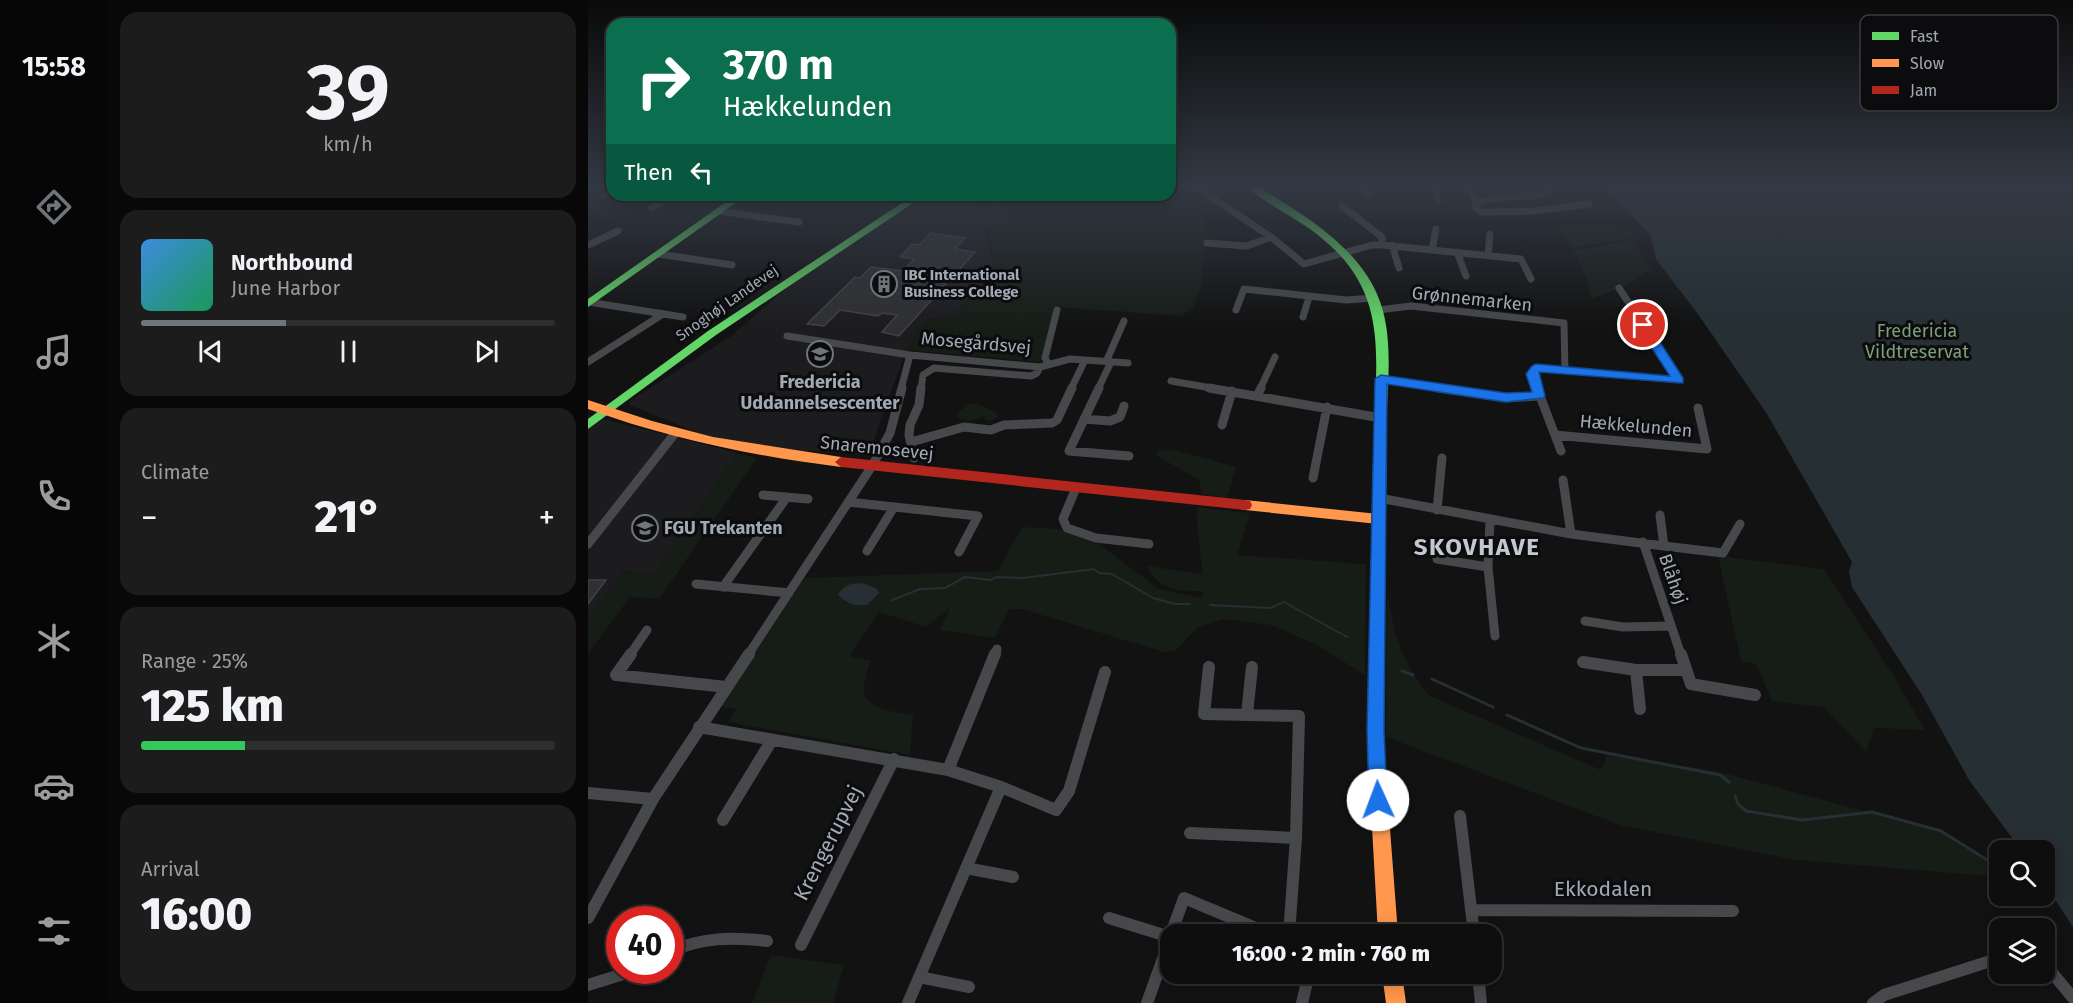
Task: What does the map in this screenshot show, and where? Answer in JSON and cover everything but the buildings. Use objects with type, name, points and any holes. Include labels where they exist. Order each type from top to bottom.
[{"type":"street","points":[[588,245],[614,233]]},
{"type":"street","points":[[589,303],[689,233]]},
{"type":"street","name":"Snoghøj Landevej","points":[[588,425],[597,407],[709,324],[848,233]]},
{"type":"street","name":"Snoghøj Landevej","points":[[597,407],[862,233]]},
{"type":"street","points":[[1265,233],[1304,264],[1372,245],[1382,245],[1521,259],[1531,279]]},
{"type":"street","points":[[1324,233],[1346,253],[1359,270],[1376,304],[1382,337],[1375,730],[1379,823],[1387,924]]},
{"type":"street","points":[[1377,233],[1382,237],[1382,245]]},
{"type":"street","points":[[1432,250],[1435,233]]},
{"type":"street","points":[[1488,255],[1490,234]]},
{"type":"street","points":[[1207,243],[1247,246],[1271,237]]},
{"type":"street","points":[[1392,246],[1399,268]]},
{"type":"street","points":[[1457,252],[1466,276]]},
{"type":"street","points":[[659,254],[732,265]]},
{"type":"street","points":[[1564,314],[1565,371],[1679,380],[1619,288]]},
{"type":"street","name":"Grønnemarken","points":[[1236,310],[1244,290],[1564,323]]},
{"type":"street","points":[[1303,317],[1309,297]]},
{"type":"street","points":[[589,303],[683,317]]},
{"type":"street","name":"Mosegårdsvej","points":[[914,458],[910,442],[910,425],[919,405],[923,375],[926,371],[934,369],[1023,376],[1037,373],[1044,365],[1057,310]]},
{"type":"street","points":[[588,362],[663,314]]},
{"type":"street","points":[[1124,321],[1109,362],[1070,451],[1129,456]]},
{"type":"street","name":"Mosegårdsvej","points":[[787,336],[909,356],[1044,365],[1070,360],[1128,363]]},
{"type":"street","name":"Mosegårdsvej","points":[[588,918],[653,799],[872,466],[890,433],[909,356]]},
{"type":"street","points":[[1257,396],[1275,357]]},
{"type":"street","points":[[910,442],[964,427],[991,430],[1004,425],[1052,423],[1057,420],[1085,360]]},
{"type":"street","name":"Hækkelunden","points":[[1561,451],[1532,374],[1536,368],[1565,371]]},
{"type":"street","points":[[1381,379],[1506,398],[1539,396]]},
{"type":"street","points":[[1171,381],[1381,418]]},
{"type":"street","points":[[1222,425],[1232,391]]},
{"type":"street","points":[[899,399],[920,397]]},
{"type":"street","points":[[1084,419],[1110,421],[1120,417],[1125,406]]},
{"type":"street","name":"Snaremosevej","points":[[597,407],[667,432],[676,432],[743,449],[872,466],[1378,519]]},
{"type":"street","points":[[1313,478],[1327,407]]},
{"type":"street","name":"Hækkelunden","points":[[1555,435],[1707,449],[1698,408]]},
{"type":"street","points":[[588,544],[676,432]]},
{"type":"street","points":[[1437,510],[1442,458]]},
{"type":"street","points":[[1563,480],[1571,534]]},
{"type":"street","points":[[1076,488],[1063,519],[1067,528],[1096,538],[1149,544]]},
{"type":"street","points":[[762,495],[808,499]]},
{"type":"street","points":[[723,586],[787,497]]},
{"type":"street","name":"Blåhøj","points":[[1379,498],[1571,534],[1723,553],[1740,524]]},
{"type":"street","points":[[848,502],[978,516],[960,552]]},
{"type":"street","points":[[867,551],[894,507]]},
{"type":"street","name":"Blåhøj","points":[[1660,516],[1664,546]]},
{"type":"street","points":[[1490,520],[1488,567],[1495,636]]},
{"type":"street","name":"Blåhøj","points":[[1643,542],[1686,670]]},
{"type":"street","points":[[1437,559],[1488,567]]},
{"type":"street","points":[[696,584],[789,593]]},
{"type":"street","name":"Blåhøj","points":[[1585,621],[1623,627],[1671,626]]},
{"type":"street","points":[[647,630],[616,675],[726,687]]},
{"type":"street","points":[[948,770],[997,649]]},
{"type":"street","points":[[1583,662],[1636,670],[1686,670],[1691,684],[1755,695]]},
{"type":"street","points":[[1209,667],[1204,714],[1299,716],[1296,838],[1290,924]]},
{"type":"street","points":[[1247,714],[1252,667]]},
{"type":"street","points":[[1636,670],[1641,710]]},
{"type":"street","points":[[699,727],[948,770],[1001,787],[1056,810],[1069,791],[1105,672]]},
{"type":"street","points":[[723,820],[772,740]]},
{"type":"street","name":"Krengerupvej","points":[[801,945],[894,759]]},
{"type":"street","points":[[908,1003],[1001,787]]},
{"type":"street","points":[[588,793],[653,799]]},
{"type":"street","points":[[1460,816],[1473,924]]},
{"type":"street","points":[[1190,833],[1296,838]]},
{"type":"street","points":[[966,868],[1013,877]]},
{"type":"street","points":[[1175,924],[1184,898],[1246,924]]},
{"type":"street","name":"Ekkodalen","points":[[1472,910],[1733,910]]},
{"type":"street","points":[[1109,918],[1160,934]]},
{"type":"street","points":[[684,947],[713,940],[740,938],[767,941]]},
{"type":"street","points":[[1873,1003],[1884,995],[1989,962]]},
{"type":"street","points":[[1148,1003],[1160,967]]},
{"type":"street","points":[[2055,976],[2073,998]]},
{"type":"street","points":[[919,977],[969,987]]},
{"type":"street","points":[[588,985],[606,979]]},
{"type":"street","points":[[1302,1003],[1307,984]]},
{"type":"street","points":[[1393,984],[1396,1003]]},
{"type":"street","points":[[1479,984],[1481,1003]]},
{"type":"shaded area","points":[[868,233],[985,233],[994,265],[955,316],[926,320],[906,350],[868,456],[756,446],[703,435],[630,405],[630,401],[731,336],[796,280]]},
{"type":"shaded area","points":[[986,233],[1206,233],[1202,282],[1193,308],[1181,316],[1056,307],[1041,362],[906,350],[926,320],[955,316],[995,266]]},
{"type":"shaded area","points":[[1563,233],[1631,233],[1634,238],[1571,248]]},
{"type":"shaded area","name":"Fredericia Vildtreservat","points":[[1648,233],[2073,233],[2073,927],[2055,899],[2055,840],[2014,840],[1969,780],[1922,695],[1852,587],[1849,572],[1852,562],[1767,414],[1700,317],[1656,259],[1651,236]]},
{"type":"shaded area","points":[[1632,240],[1651,269],[1621,288],[1591,299],[1586,278],[1573,251]]},
{"type":"shaded area","points":[[971,403],[984,407],[997,414],[998,417],[992,421],[985,420],[985,416],[972,421],[958,419],[957,413]]},
{"type":"shaded area","points":[[588,415],[737,453],[655,573],[624,571],[588,619]]},
{"type":"shaded area","points":[[1175,450],[1236,467],[1227,498],[1202,494],[1199,480],[1157,456],[1156,451]]},
{"type":"shaded area","points":[[737,453],[757,458],[659,599],[630,597],[588,654],[588,619],[624,571],[655,573]]},
{"type":"shaded area","points":[[1197,507],[1250,513],[1237,555],[1366,564],[1365,675],[1313,643],[1271,625],[1223,619],[1197,628],[1175,651],[1164,652],[1022,609],[1009,609],[995,638],[940,630],[950,608],[926,627],[879,612],[849,656],[870,661],[864,690],[870,702],[883,709],[913,715],[910,755],[728,722],[736,709],[720,707],[804,578],[998,571],[1022,527],[1058,529],[1099,544],[1159,589],[1202,598],[1202,591],[1177,590],[1163,584],[1151,574],[1147,566],[1202,574]]},
{"type":"shaded area","points":[[1718,556],[1824,569],[1893,675],[1925,730],[1874,728],[1866,752],[1824,707],[1772,701],[1756,664],[1741,661]]},
{"type":"shaded area","points":[[861,583],[876,588],[879,593],[867,605],[851,604],[838,595],[848,585]]},
{"type":"shaded area","points":[[1387,594],[1393,624],[1406,660],[1430,696],[1601,770],[1607,755],[1716,771],[1949,834],[1989,860],[1989,876],[1796,860],[1620,825],[1386,737]]},
{"type":"shaded area","points":[[771,955],[844,965],[833,1003],[752,1003]]},
{"type":"waterway","points":[[892,600],[920,589],[945,588],[965,577],[991,580],[997,577],[1023,578],[1094,569],[1099,573],[1112,574],[1153,598],[1175,604],[1190,604]]},
{"type":"waterway","points":[[1210,605],[1270,608],[1284,602],[1347,637]]},
{"type":"waterway","points":[[1402,671],[1413,675]]},
{"type":"waterway","points":[[1432,679],[1493,707]]},
{"type":"waterway","points":[[1507,715],[1581,748],[1720,775],[1729,782]]},
{"type":"waterway","points":[[1735,796],[1738,804],[1746,811],[1802,820],[1872,812],[1941,831],[1989,861]]},
{"type":"traffic: fast","points":[[588,304],[689,233]]},
{"type":"traffic: fast","points":[[588,425],[712,333],[863,233]]},
{"type":"traffic: fast","points":[[1321,233],[1355,266],[1369,287],[1378,311],[1382,339],[1380,430]]},
{"type":"traffic: slow","points":[[588,404],[681,434],[744,448],[841,462]]},
{"type":"traffic: slow","points":[[1245,505],[1378,519]]},
{"type":"traffic: slow","points":[[1375,737],[1387,924]]},
{"type":"traffic: slow","points":[[1393,984],[1396,1003]]},
{"type":"traffic: jam","points":[[1375,737],[1380,430]]},
{"type":"traffic: jam","points":[[841,462],[1245,505]]},
{"type":"place","name":"IBC International Business College","points":[[884,284]]},
{"type":"place","name":"Fredericia Uddannelsescenter","points":[[820,354]]},
{"type":"place","name":"FGU Trekanten","points":[[645,528]]},
{"type":"district","name":"SKOVHAVE","points":[[1477,547]]},
{"type":"route","points":[[1378,800],[1375,730],[1381,379],[1506,398],[1539,396],[1532,374],[1536,368],[1679,380],[1643,325]]}]
